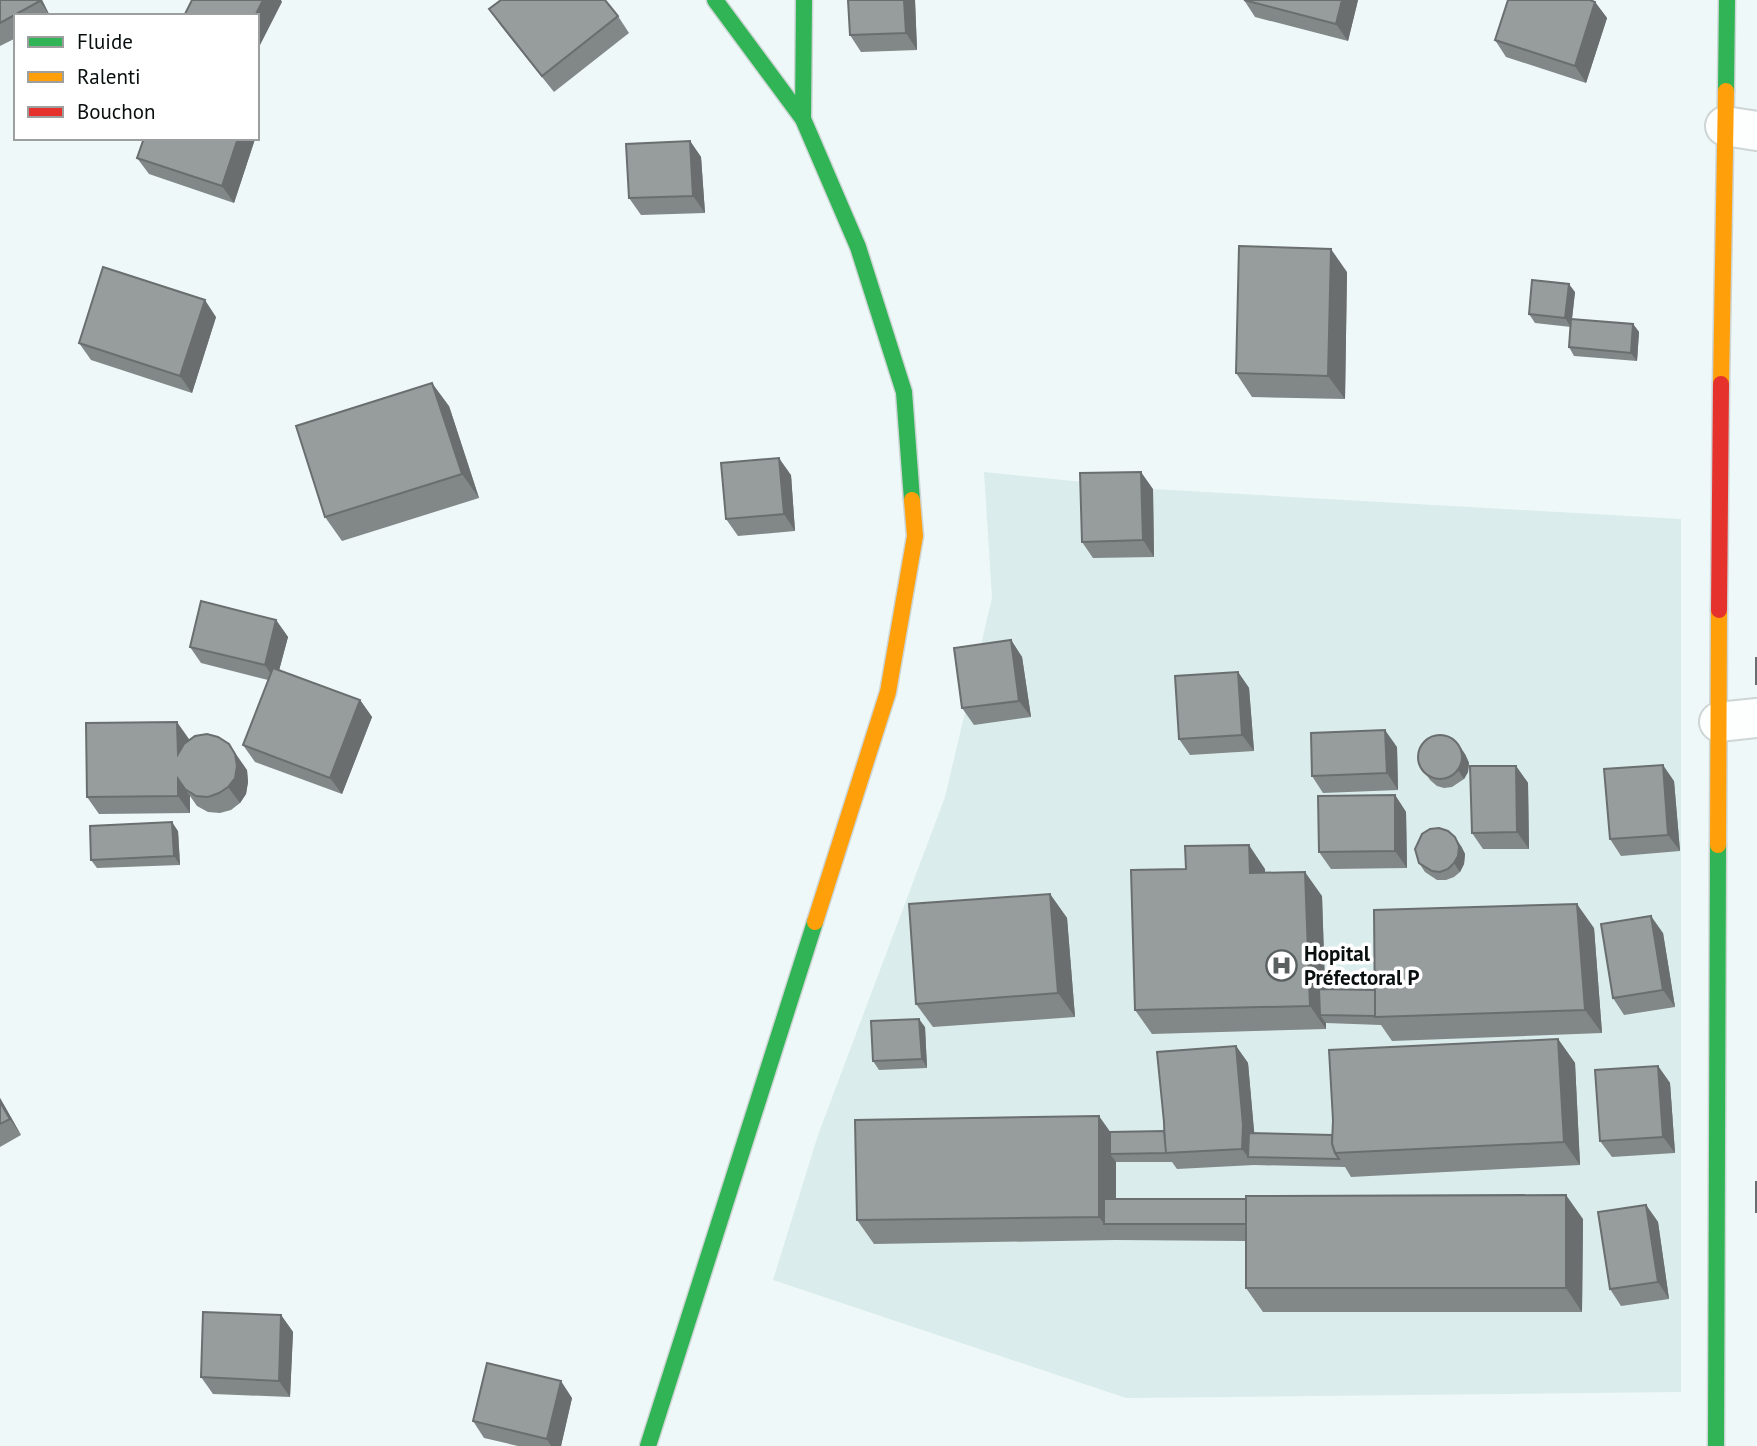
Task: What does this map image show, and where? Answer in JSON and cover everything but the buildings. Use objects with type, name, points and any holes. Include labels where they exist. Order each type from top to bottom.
[{"type":"street","points":[[648,1446],[888,692],[915,536],[904,392],[858,247],[803,119],[715,0]]},
{"type":"street","points":[[803,119],[804,0]]},
{"type":"street","points":[[1716,1446],[1720,479],[1741,128],[1727,0]]},
{"type":"street","points":[[1719,722],[1757,718]]},
{"type":"shaded area","name":"Hopital Préfectoral P","points":[[984,472],[1153,489],[1681,519],[1681,1392],[1126,1398],[773,1280],[818,1135],[945,797],[992,598]]},
{"type":"traffic: fast","points":[[715,0],[803,119],[858,247],[904,392],[912,500]]},
{"type":"traffic: fast","points":[[803,119],[804,0]]},
{"type":"traffic: fast","points":[[1726,91],[1727,0]]},
{"type":"traffic: fast","points":[[1716,1446],[1718,845]]},
{"type":"traffic: fast","points":[[648,1446],[815,922]]},
{"type":"traffic: slow","points":[[1721,384],[1726,91]]},
{"type":"traffic: slow","points":[[815,922],[888,692],[915,536],[912,500]]},
{"type":"traffic: slow","points":[[1718,845],[1719,610]]},
{"type":"traffic: jam","points":[[1719,610],[1721,384]]},
{"type":"place","name":"Hopital Préfectoral P","points":[[1281,966]]}]
